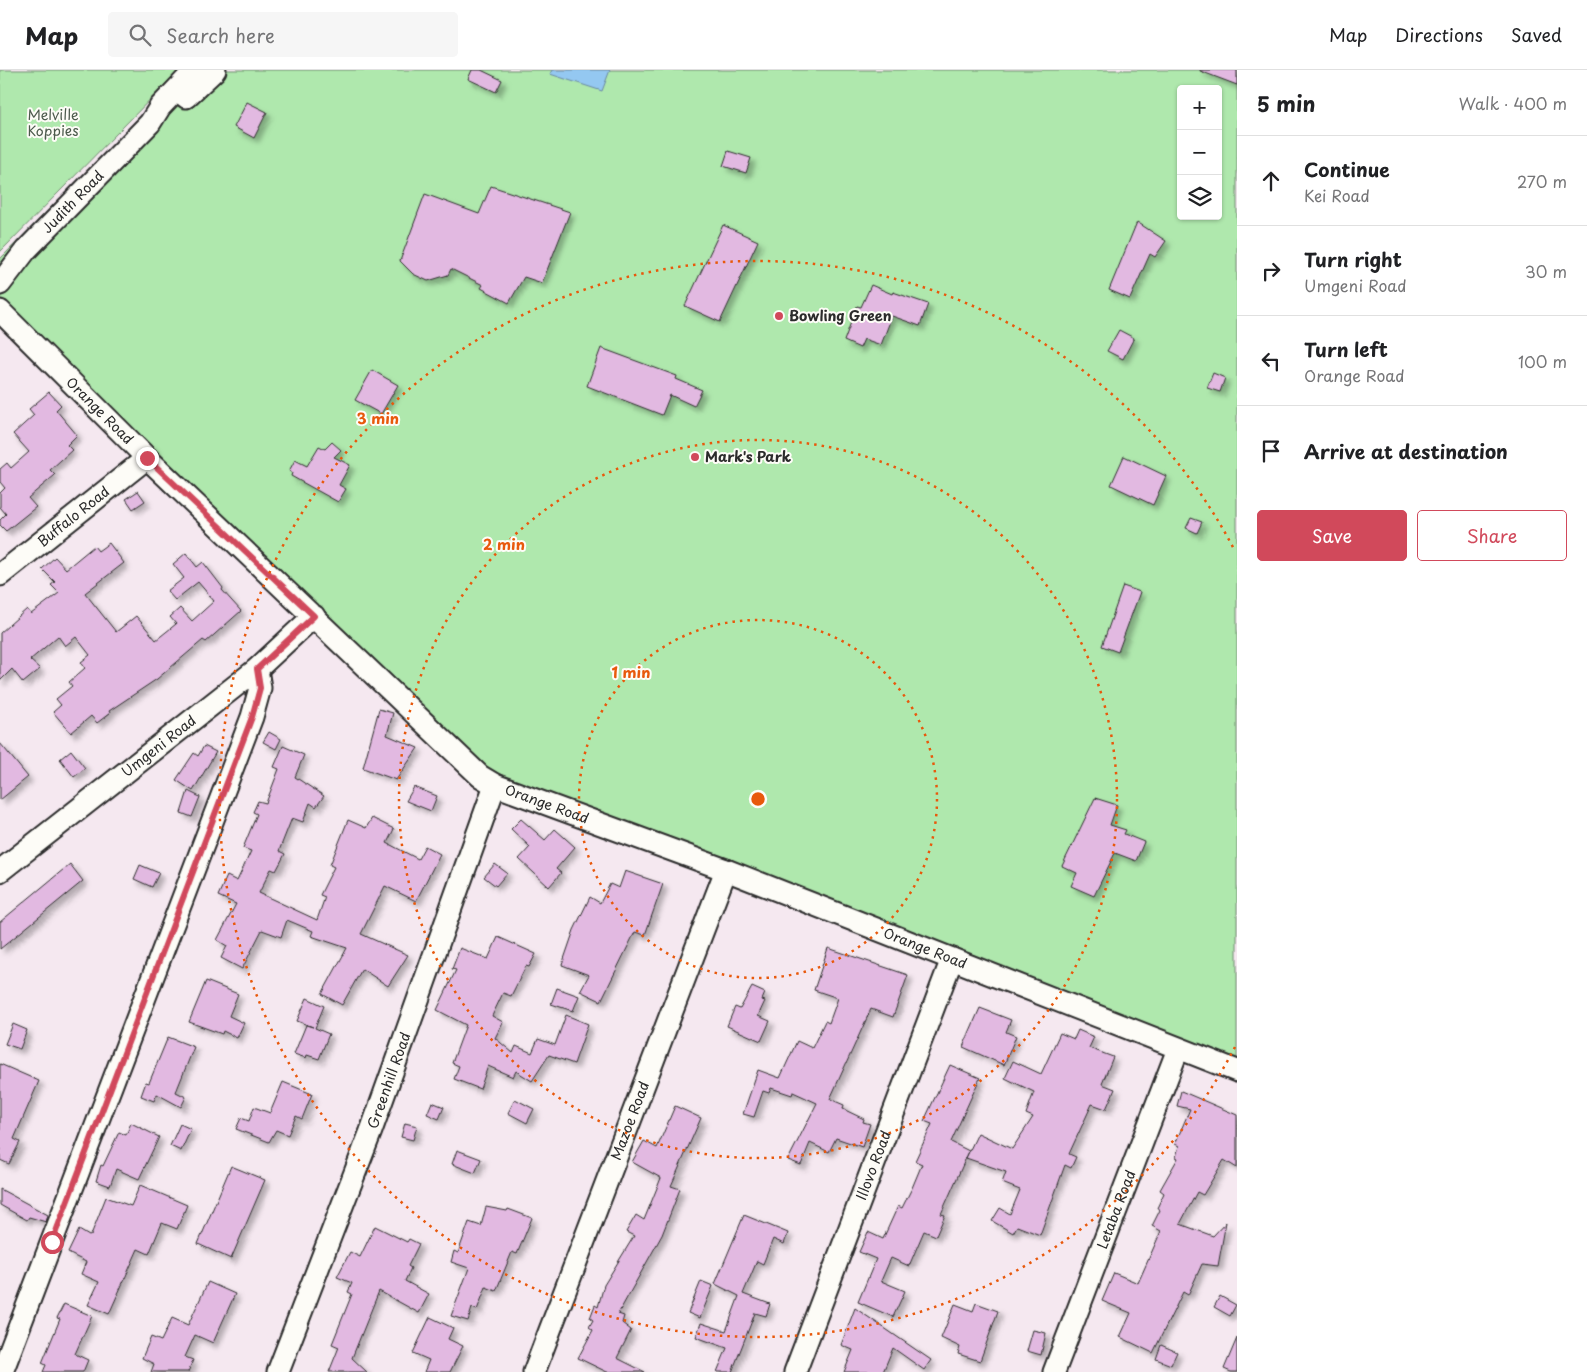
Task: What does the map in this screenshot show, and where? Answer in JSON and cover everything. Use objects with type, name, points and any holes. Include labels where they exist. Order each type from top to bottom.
[{"type":"street","name":"Judith Road","points":[[150,124],[160,108],[195,70]]},
{"type":"street","name":"Judith Road","points":[[0,284],[26,250],[150,124],[170,111],[216,70]]},
{"type":"street","name":"Orange Road","points":[[0,311],[147,458],[480,776],[495,785],[726,870],[1237,1071]]},
{"type":"street","name":"Buffalo Road","points":[[0,575],[147,458]]},
{"type":"street","name":"Umgeni Road","points":[[0,871],[257,669],[314,616]]},
{"type":"street","points":[[2,1372],[252,717],[260,688],[257,669]]},
{"type":"street","name":"Greenhill Road","points":[[278,1372],[371,1130],[495,785]]},
{"type":"street","name":"Mazoe Road","points":[[534,1372],[726,870]]},
{"type":"street","name":"Illovo Road","points":[[795,1372],[952,959]]},
{"type":"street","name":"Letaba Road","points":[[1054,1372],[1178,1048]]},
{"type":"green space","name":"Melville Koppies","points":[[0,70],[179,70],[0,252]]},
{"type":"green space","name":"Mark's Park","points":[[187,70],[1237,70],[1237,1069],[486,771],[0,304],[0,259]]},
{"type":"water","points":[[552,70],[610,70],[602,91],[550,74]]},
{"type":"building","points":[[472,70],[481,70],[502,80],[496,92],[468,79]]},
{"type":"building","points":[[1237,70],[1237,85],[1200,71]]},
{"type":"building","points":[[247,102],[267,112],[254,138],[234,127]]},
{"type":"building","points":[[728,151],[751,158],[746,173],[723,166]]},
{"type":"building","points":[[491,186],[570,212],[542,283],[524,277],[509,303],[481,288],[483,285],[451,269],[448,275],[428,281],[413,274],[400,261],[425,194],[479,214]]},
{"type":"building","points":[[1137,222],[1166,241],[1155,257],[1150,254],[1130,299],[1109,290]]},
{"type":"building","points":[[723,225],[758,241],[720,322],[685,306]]},
{"type":"building","points":[[871,285],[892,294],[893,292],[928,304],[920,326],[892,316],[881,345],[864,339],[860,348],[844,341],[857,306],[861,307]]},
{"type":"building","points":[[1119,330],[1134,338],[1123,359],[1107,351]]},
{"type":"building","points":[[601,348],[677,376],[676,379],[702,390],[694,406],[670,395],[662,415],[587,386]]},
{"type":"building","points":[[372,370],[398,385],[381,414],[355,400]]},
{"type":"building","points":[[1213,373],[1225,378],[1220,392],[1207,388]]},
{"type":"building","points":[[49,392],[61,405],[56,410],[77,435],[67,445],[72,450],[50,470],[55,475],[28,498],[36,507],[6,531],[0,525],[0,520],[6,514],[0,507],[0,493],[5,488],[0,482],[0,469],[7,463],[11,468],[29,452],[13,434],[34,415],[29,409]]},
{"type":"building","points":[[332,442],[341,450],[334,457],[350,465],[339,485],[346,489],[338,502],[291,476],[292,473],[289,471],[295,460],[307,466],[319,446],[325,449]]},
{"type":"building","points":[[1124,456],[1166,476],[1153,505],[1111,485]]},
{"type":"building","points":[[138,491],[145,501],[133,509],[126,499]]},
{"type":"building","points":[[1191,518],[1202,522],[1197,533],[1186,528]]},
{"type":"building","points":[[109,543],[124,563],[85,593],[116,632],[136,616],[156,640],[176,624],[170,617],[180,608],[192,621],[214,601],[198,582],[175,600],[167,591],[184,578],[173,564],[186,553],[197,567],[203,562],[223,588],[222,590],[241,611],[206,642],[203,640],[157,679],[109,711],[110,713],[97,723],[91,716],[71,733],[53,712],[61,705],[56,699],[72,686],[69,682],[85,668],[81,662],[90,655],[76,637],[65,646],[58,636],[30,660],[40,669],[23,683],[12,669],[0,681],[0,633],[27,609],[31,614],[59,593],[51,585],[55,582],[42,569],[55,557],[66,569],[94,546],[98,551]]},
{"type":"building","points":[[1123,586],[1140,592],[1118,652],[1102,646]]},
{"type":"building","points":[[379,709],[393,713],[387,735],[418,748],[396,780],[363,768]]},
{"type":"building","points":[[269,732],[281,739],[276,749],[263,742]]},
{"type":"building","points":[[0,743],[28,777],[0,800]]},
{"type":"building","points":[[204,746],[216,752],[193,791],[176,780],[194,753],[198,756]]},
{"type":"building","points":[[283,746],[304,755],[295,777],[324,796],[316,807],[310,803],[303,822],[292,818],[279,851],[285,854],[276,871],[271,869],[259,893],[317,920],[325,897],[320,895],[334,867],[330,865],[348,820],[366,828],[372,818],[394,829],[387,843],[418,859],[425,846],[440,854],[416,901],[385,886],[361,934],[408,955],[388,986],[362,969],[342,1005],[322,994],[347,948],[311,936],[313,931],[287,920],[281,937],[262,930],[242,969],[221,958],[227,946],[217,940],[236,904],[218,896],[227,876],[237,881],[251,851],[243,848],[257,814],[253,812],[258,801],[266,803],[279,769],[274,767]]},
{"type":"building","points":[[71,750],[85,768],[74,777],[60,759]]},
{"type":"building","points":[[414,787],[437,796],[431,811],[406,801]]},
{"type":"building","points":[[188,791],[200,797],[192,817],[181,813]]},
{"type":"building","points":[[1095,798],[1117,805],[1110,825],[1126,830],[1124,834],[1144,842],[1136,861],[1115,853],[1094,896],[1071,886],[1077,873],[1062,866]]},
{"type":"building","points":[[521,819],[545,840],[555,829],[575,847],[556,869],[561,873],[549,887],[519,859],[530,847],[511,829]]},
{"type":"building","points":[[70,864],[83,881],[0,949],[0,922]]},
{"type":"building","points":[[495,864],[507,873],[496,886],[484,877]]},
{"type":"building","points":[[140,865],[159,873],[152,887],[134,879]]},
{"type":"building","points":[[625,871],[663,884],[645,935],[635,932],[601,1001],[580,991],[589,975],[562,965],[574,930],[590,897],[600,903],[610,884],[619,888]]},
{"type":"building","points":[[498,937],[536,954],[529,967],[526,966],[511,996],[503,993],[492,1016],[503,1022],[495,1038],[513,1053],[516,1046],[532,1053],[538,1039],[555,1045],[566,1015],[588,1024],[574,1064],[549,1055],[532,1081],[516,1071],[513,1077],[488,1066],[480,1089],[454,1079],[459,1066],[452,1063],[466,1025],[437,1010],[456,970],[452,969],[460,948],[488,959]]},
{"type":"building","points":[[828,948],[908,975],[893,1017],[871,1009],[830,1099],[844,1105],[843,1109],[864,1119],[863,1122],[870,1124],[862,1147],[836,1138],[829,1152],[810,1143],[801,1165],[788,1160],[817,1103],[793,1092],[792,1095],[771,1088],[769,1093],[763,1091],[754,1117],[743,1114],[758,1070],[780,1078],[797,1041],[812,1048],[825,1021],[829,1023],[838,998],[814,990]]},
{"type":"building","points":[[206,981],[238,994],[229,1016],[244,1023],[237,1038],[223,1031],[222,1034],[189,1022]]},
{"type":"building","points":[[752,987],[765,993],[762,1000],[765,1001],[758,1016],[770,1021],[761,1041],[727,1026],[735,1007],[740,1009]]},
{"type":"building","points":[[557,988],[579,996],[573,1011],[551,1004]]},
{"type":"building","points":[[307,998],[324,1006],[315,1028],[329,1034],[319,1059],[307,1055],[306,1058],[294,1054],[306,1025],[313,1027],[297,1021]]},
{"type":"building","points":[[980,1008],[1011,1020],[1006,1032],[1016,1036],[1004,1065],[963,1047]]},
{"type":"building","points":[[13,1024],[27,1030],[20,1049],[5,1044]]},
{"type":"building","points":[[1078,1030],[1094,1037],[1089,1048],[1113,1057],[1102,1084],[1115,1089],[1106,1109],[1092,1104],[1069,1154],[1076,1157],[1071,1168],[1065,1165],[1040,1235],[1017,1226],[1013,1233],[992,1221],[1000,1208],[1010,1214],[1020,1190],[1002,1183],[1006,1172],[966,1158],[978,1133],[1012,1149],[1033,1117],[1026,1114],[1034,1092],[1005,1078],[1013,1061],[1041,1074],[1060,1033],[1074,1039]]},
{"type":"building","points":[[168,1037],[194,1047],[176,1092],[186,1097],[181,1107],[157,1094],[154,1101],[141,1096],[146,1082],[149,1083]]},
{"type":"building","points":[[0,1064],[39,1081],[14,1139],[20,1142],[9,1164],[0,1160]]},
{"type":"building","points":[[950,1065],[980,1078],[951,1142],[969,1151],[941,1214],[945,1215],[936,1236],[924,1231],[909,1266],[891,1258],[881,1281],[905,1291],[893,1317],[858,1302],[876,1259],[859,1252],[868,1232],[883,1239],[898,1206],[902,1208],[912,1188],[922,1164],[915,1161],[932,1124],[924,1121]]},
{"type":"building","points":[[283,1082],[312,1094],[302,1119],[296,1116],[288,1135],[276,1130],[269,1142],[236,1129],[241,1118],[249,1121],[254,1107],[270,1113]]},
{"type":"building","points":[[1181,1091],[1237,1115],[1237,1168],[1224,1160],[1203,1195],[1197,1192],[1180,1224],[1213,1236],[1226,1222],[1218,1266],[1202,1264],[1188,1295],[1183,1292],[1153,1353],[1120,1337],[1131,1313],[1102,1301],[1114,1273],[1138,1283],[1161,1231],[1152,1226],[1160,1210],[1157,1208],[1164,1193],[1160,1190],[1178,1158],[1176,1157],[1179,1146],[1175,1144],[1190,1109],[1177,1106]]},
{"type":"building","points":[[515,1099],[534,1109],[527,1123],[508,1113]]},
{"type":"building","points":[[432,1102],[444,1107],[439,1119],[427,1114]]},
{"type":"building","points":[[675,1106],[701,1118],[671,1186],[680,1189],[662,1235],[618,1314],[624,1316],[622,1323],[631,1330],[617,1358],[645,1372],[607,1372],[578,1358],[593,1330],[589,1327],[593,1320],[590,1318],[595,1305],[598,1307],[604,1285],[634,1236],[626,1232],[636,1215],[644,1220],[661,1178],[632,1162],[644,1141],[657,1148]]},
{"type":"building","points":[[131,1123],[159,1137],[139,1179],[116,1169],[110,1186],[96,1181],[101,1165],[103,1166],[119,1132],[126,1135]]},
{"type":"building","points":[[405,1123],[417,1126],[413,1140],[401,1137]]},
{"type":"building","points":[[180,1124],[191,1129],[181,1151],[170,1146]]},
{"type":"building","points":[[457,1150],[481,1159],[475,1173],[452,1164]]},
{"type":"building","points":[[231,1166],[265,1180],[231,1259],[198,1244]]},
{"type":"building","points":[[140,1185],[187,1205],[177,1229],[162,1223],[149,1254],[138,1249],[109,1314],[88,1305],[99,1282],[81,1274],[86,1262],[68,1253],[79,1230],[89,1236],[91,1235],[106,1197],[131,1206]]},
{"type":"building","points":[[0,1189],[48,1215],[46,1222],[29,1217],[27,1220],[0,1205]]},
{"type":"building","points":[[486,1207],[507,1211],[508,1209],[532,1218],[517,1254],[512,1252],[496,1291],[486,1287],[477,1310],[472,1308],[468,1321],[451,1316],[469,1268],[451,1262],[454,1251],[458,1253],[469,1222],[481,1226]]},
{"type":"building","points":[[744,1215],[788,1233],[784,1244],[773,1239],[763,1264],[757,1261],[743,1294],[770,1304],[766,1316],[755,1313],[732,1372],[717,1372],[727,1348],[696,1337],[701,1323],[726,1331],[739,1296],[715,1284]]},
{"type":"building","points":[[375,1226],[407,1242],[409,1239],[419,1244],[408,1266],[411,1268],[405,1281],[429,1294],[419,1313],[379,1291],[352,1358],[367,1372],[329,1372],[339,1347],[332,1344],[352,1294],[348,1292],[352,1283],[337,1277],[350,1252],[360,1257]]},
{"type":"building","points":[[701,1281],[713,1286],[700,1318],[688,1313]]},
{"type":"building","points":[[208,1282],[235,1294],[213,1343],[195,1335],[185,1357],[193,1360],[188,1372],[151,1372],[154,1364],[142,1358],[151,1337],[161,1341],[172,1318],[188,1325]]},
{"type":"building","points":[[1220,1296],[1236,1305],[1230,1316],[1214,1307]]},
{"type":"building","points":[[976,1303],[998,1311],[980,1361],[958,1354],[960,1347],[941,1338],[955,1304],[973,1311]]},
{"type":"building","points":[[64,1304],[92,1316],[75,1354],[88,1360],[83,1372],[43,1372],[46,1365],[42,1363],[60,1319],[57,1318]]},
{"type":"building","points":[[855,1308],[931,1360],[924,1370],[893,1348],[883,1372],[844,1372],[853,1350],[841,1345]]},
{"type":"building","points":[[430,1317],[453,1328],[448,1339],[463,1346],[450,1372],[424,1372],[429,1360],[413,1353]]},
{"type":"building","points":[[1033,1330],[1046,1333],[1041,1355],[1027,1351]]},
{"type":"building","points":[[1237,1338],[1237,1372],[1231,1372],[1224,1369]]},
{"type":"building","points":[[1161,1345],[1177,1352],[1171,1365],[1156,1359]]},
{"type":"place","name":"Bowling Green","points":[[779,316]]},
{"type":"place","name":"Mark's Park","points":[[695,457]]},
{"type":"route","points":[[52,1242],[171,925],[258,701],[260,688],[257,669],[314,616],[147,458]]}]
